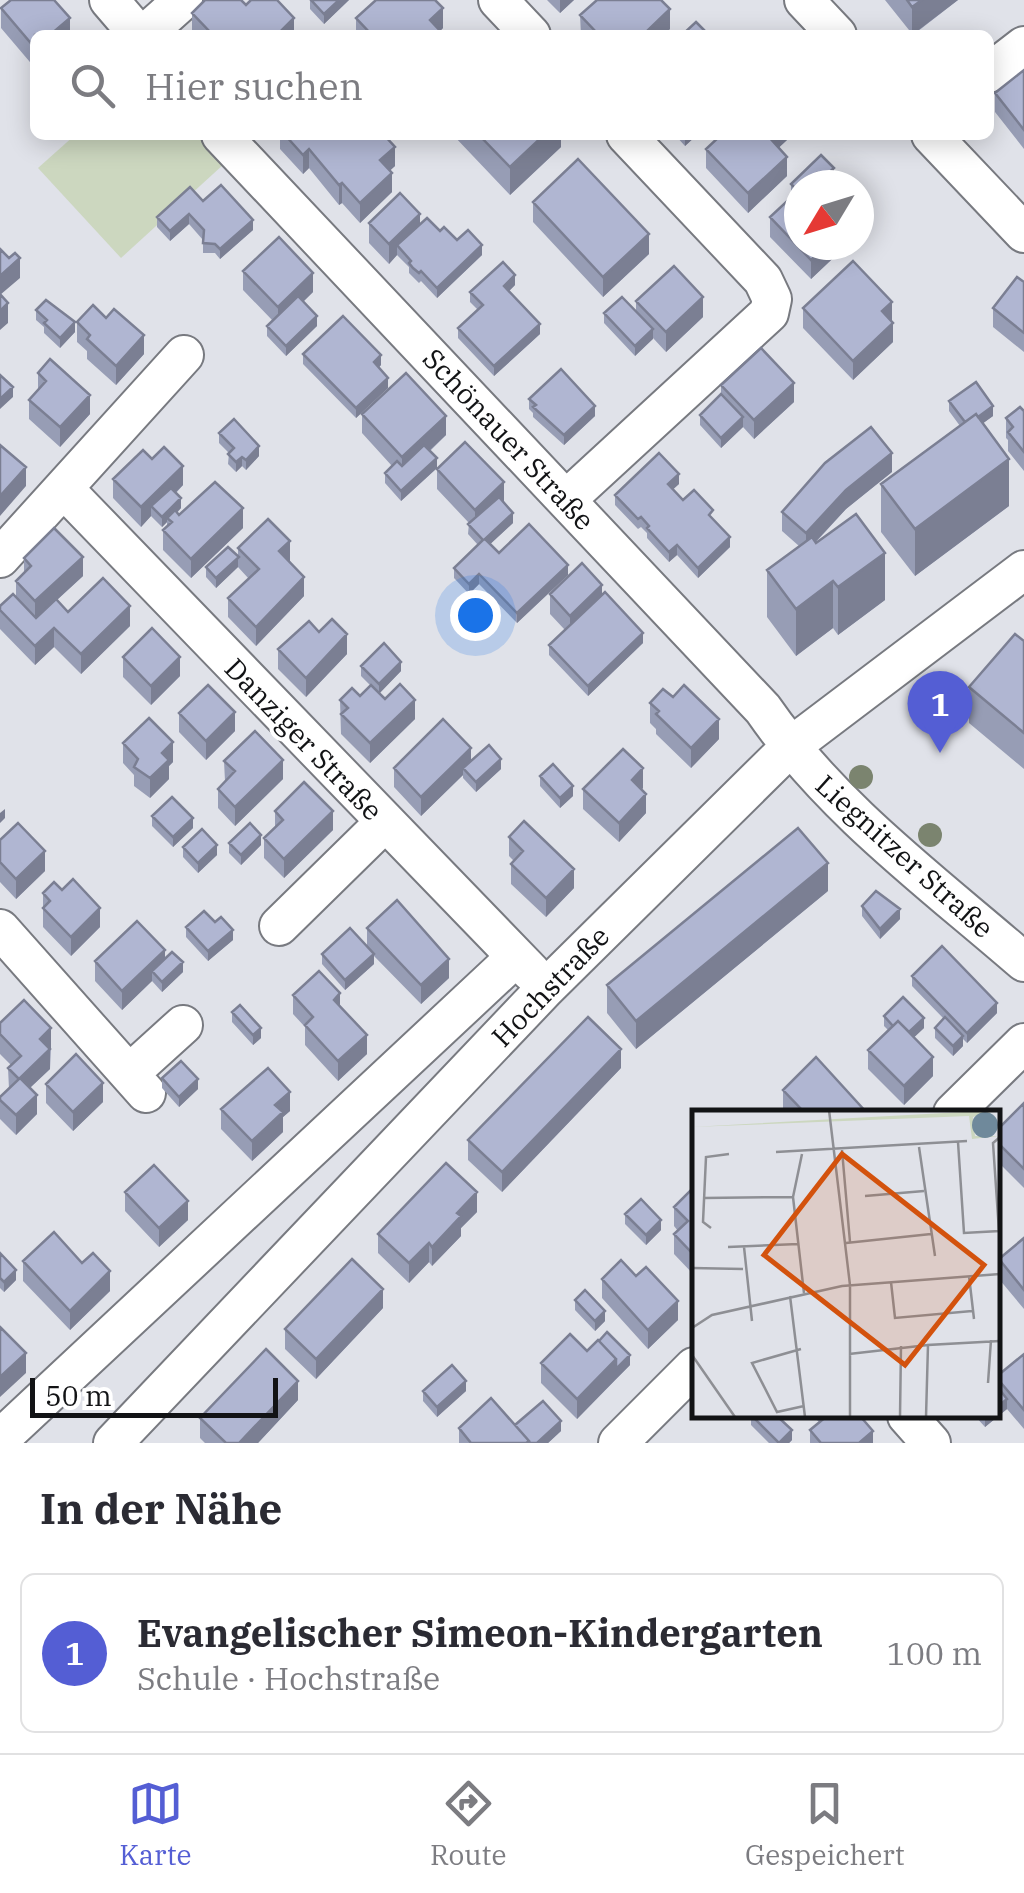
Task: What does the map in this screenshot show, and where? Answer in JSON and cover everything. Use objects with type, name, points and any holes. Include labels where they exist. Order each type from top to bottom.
[{"type":"street","points":[[109,0],[137,30]]},
{"type":"street","points":[[148,30],[182,0]]},
{"type":"street","points":[[498,0],[527,30]]},
{"type":"street","points":[[804,0],[832,30]]},
{"type":"street","points":[[994,70],[1024,46]]},
{"type":"street","name":"Schönauer Straße","points":[[227,140],[763,709],[790,748]]},
{"type":"street","points":[[566,500],[769,313],[772,300],[763,280],[631,140]]},
{"type":"street","points":[[936,140],[1024,233]]},
{"type":"street","points":[[0,558],[184,355]]},
{"type":"street","name":"Danziger Straße","points":[[64,488],[546,988]]},
{"type":"street","name":"Hochstraße","points":[[114,1443],[546,988],[790,748],[1024,570]]},
{"type":"street","name":"Liegnitzer Straße","points":[[790,748],[829,792],[1024,962]]},
{"type":"street","points":[[279,926],[384,823]]},
{"type":"street","points":[[0,929],[138,1083],[183,1025]]},
{"type":"street","points":[[0,1438],[516,957]]},
{"type":"street","points":[[956,1110],[1024,1043]]},
{"type":"street","points":[[618,1443],[692,1370]]},
{"type":"street","points":[[909,1418],[930,1443]]},
{"type":"green space","points":[[69,140],[203,140],[224,164],[121,258],[38,168]]},
{"type":"building","points":[[11,0],[54,0],[70,18],[56,30],[30,30],[30,42],[1,8]]},
{"type":"building","points":[[205,0],[241,0],[246,5],[251,0],[277,0],[294,18],[282,30],[208,30],[192,13]]},
{"type":"building","points":[[311,0],[339,0],[324,14]]},
{"type":"building","points":[[376,0],[435,0],[443,8],[430,20],[439,30],[367,30],[356,18]]},
{"type":"building","points":[[597,0],[661,0],[670,9],[648,30],[594,30],[580,15]]},
{"type":"building","points":[[696,22],[704,30],[687,30]]},
{"type":"building","points":[[1024,70],[1024,130],[995,93]]},
{"type":"building","points":[[290,140],[389,140],[395,147],[380,160],[392,173],[360,203],[309,149],[303,155]]},
{"type":"building","points":[[484,140],[539,140],[510,167]]},
{"type":"building","points":[[716,140],[772,140],[787,157],[748,193],[706,149]]},
{"type":"building","points":[[821,155],[834,168],[832,170],[805,170]]},
{"type":"building","points":[[578,159],[649,234],[603,277],[533,202]]},
{"type":"building","points":[[221,185],[253,220],[220,249],[215,244],[203,243],[204,230],[189,214],[170,231],[157,217],[190,187],[203,201]]},
{"type":"building","points":[[400,193],[420,214],[389,244],[369,223]]},
{"type":"building","points":[[784,204],[784,232],[770,217]]},
{"type":"building","points":[[427,218],[457,240],[468,230],[482,245],[437,288],[413,268],[397,245]]},
{"type":"building","points":[[279,237],[313,273],[278,307],[243,271]]},
{"type":"building","points":[[0,249],[9,258],[15,253],[20,258],[0,276]]},
{"type":"building","points":[[853,261],[892,302],[882,311],[893,323],[853,361],[803,308]]},
{"type":"building","points":[[503,262],[515,275],[504,286],[540,324],[494,366],[458,328],[483,305],[470,292]]},
{"type":"building","points":[[674,266],[703,297],[666,332],[636,301]]},
{"type":"building","points":[[1017,277],[1024,282],[1024,333],[993,308]]},
{"type":"building","points":[[0,294],[8,303],[0,311]]},
{"type":"building","points":[[298,296],[317,316],[286,346],[267,326]]},
{"type":"building","points":[[622,297],[653,329],[635,346],[604,313]]},
{"type":"building","points":[[46,300],[75,322],[60,338],[36,310]]},
{"type":"building","points":[[93,305],[106,318],[114,309],[144,335],[116,366],[87,339],[90,335],[77,322]]},
{"type":"building","points":[[343,316],[381,355],[374,362],[388,378],[356,408],[303,354]]},
{"type":"building","points":[[761,348],[794,383],[754,420],[721,385]]},
{"type":"building","points":[[50,359],[90,395],[60,427],[29,400],[46,381],[38,373]]},
{"type":"building","points":[[561,369],[595,406],[564,435],[529,399]]},
{"type":"building","points":[[406,373],[446,416],[402,457],[362,414]]},
{"type":"building","points":[[0,375],[13,387],[0,399]]},
{"type":"building","points":[[976,382],[993,406],[965,422],[949,401]]},
{"type":"building","points":[[721,394],[743,417],[721,438],[700,415]]},
{"type":"building","points":[[1020,407],[1024,411],[1024,452],[1008,432],[1013,427],[1006,418]]},
{"type":"building","points":[[976,414],[1009,459],[915,529],[881,484]]},
{"type":"building","points":[[234,419],[259,446],[246,460],[242,457],[236,462],[228,454],[234,448],[219,433]]},
{"type":"building","points":[[871,427],[892,453],[846,490],[806,533],[782,512],[825,463]]},
{"type":"building","points":[[465,442],[504,482],[475,510],[437,469]]},
{"type":"building","points":[[0,445],[26,467],[0,496]]},
{"type":"building","points":[[424,445],[437,458],[401,491],[385,473],[397,461],[402,466]]},
{"type":"building","points":[[164,447],[183,466],[141,507],[113,479],[143,450],[152,459]]},
{"type":"building","points":[[659,453],[679,474],[668,484],[683,500],[694,490],[713,510],[709,515],[730,537],[698,568],[677,545],[669,552],[641,517],[638,519],[615,495]]},
{"type":"building","points":[[215,482],[243,508],[191,559],[163,530],[172,522],[167,518],[175,510],[179,515]]},
{"type":"building","points":[[171,488],[181,498],[162,517],[151,506]]},
{"type":"building","points":[[499,497],[513,513],[485,539],[499,553],[529,524],[568,565],[517,613],[479,574],[469,584],[454,568],[483,540],[468,524]]},
{"type":"building","points":[[856,514],[885,553],[838,587],[833,581],[796,609],[767,570],[812,537],[816,543]]},
{"type":"building","points":[[268,519],[290,541],[279,551],[304,577],[256,627],[228,598],[259,569],[238,548]]},
{"type":"building","points":[[54,528],[83,557],[35,601],[16,581],[31,566],[24,558]]},
{"type":"building","points":[[228,547],[239,557],[216,578],[206,567]]},
{"type":"building","points":[[582,563],[602,585],[570,616],[550,594]]},
{"type":"building","points":[[103,578],[130,606],[81,654],[54,628],[35,646],[0,610],[13,594],[36,618],[56,599],[68,612]]},
{"type":"building","points":[[605,592],[643,633],[588,686],[549,645]]},
{"type":"building","points":[[332,619],[347,634],[306,678],[278,649],[309,621],[319,632]]},
{"type":"building","points":[[152,628],[180,657],[151,686],[123,657]]},
{"type":"building","points":[[1015,634],[1024,641],[1024,733],[969,687]]},
{"type":"building","points":[[384,643],[401,662],[379,684],[361,666]]},
{"type":"building","points":[[400,684],[415,700],[370,743],[341,714],[348,708],[340,700],[352,688],[360,696],[371,685],[385,699]]},
{"type":"building","points":[[208,685],[235,712],[206,741],[179,713]]},
{"type":"building","points":[[684,685],[719,719],[691,748],[650,703],[663,689],[673,697]]},
{"type":"building","points":[[149,718],[173,742],[162,753],[169,760],[150,778],[134,767],[138,759],[123,743]]},
{"type":"building","points":[[443,719],[471,748],[421,797],[394,768]]},
{"type":"building","points":[[255,731],[283,760],[235,807],[218,789],[235,771],[224,761]]},
{"type":"building","points":[[489,745],[501,759],[476,782],[463,768]]},
{"type":"building","points":[[623,749],[643,768],[632,780],[646,794],[619,823],[583,789]]},
{"type":"building","points":[[553,764],[573,786],[560,798],[540,776]]},
{"type":"building","points":[[304,782],[333,811],[284,859],[264,838],[283,820],[275,811]]},
{"type":"building","points":[[172,797],[193,818],[173,837],[152,816]]},
{"type":"building","points":[[524,821],[574,869],[546,898],[511,864],[523,851],[509,837]]},
{"type":"building","points":[[18,823],[45,851],[16,879],[0,862],[0,840]]},
{"type":"building","points":[[250,823],[261,835],[241,855],[229,843]]},
{"type":"building","points":[[798,828],[828,863],[636,1021],[607,985]]},
{"type":"building","points":[[202,829],[217,845],[198,863],[183,847]]},
{"type":"building","points":[[73,879],[100,908],[71,937],[43,908],[50,901],[43,893],[54,882],[62,890]]},
{"type":"building","points":[[876,891],[900,909],[880,929],[862,906]]},
{"type":"building","points":[[397,900],[449,959],[421,985],[367,928]]},
{"type":"building","points":[[204,911],[215,922],[221,917],[233,930],[208,951],[186,927]]},
{"type":"building","points":[[137,921],[165,950],[122,991],[95,961]]},
{"type":"building","points":[[350,928],[374,954],[345,980],[322,954]]},
{"type":"building","points":[[942,946],[997,1003],[967,1033],[912,976]]},
{"type":"building","points":[[172,952],[183,962],[162,982],[152,971]]},
{"type":"building","points":[[319,971],[340,993],[334,1000],[367,1035],[338,1061],[305,1025],[313,1017],[293,995]]},
{"type":"building","points":[[903,997],[924,1018],[909,1032],[898,1021],[893,1026],[884,1016]]},
{"type":"building","points":[[24,1000],[51,1028],[40,1039],[50,1049],[20,1078],[37,1095],[16,1115],[0,1097],[19,1079],[8,1068],[21,1056],[0,1034],[0,1023]]},
{"type":"building","points":[[240,1005],[261,1028],[253,1035],[232,1012]]},
{"type":"building","points":[[588,1017],[621,1049],[502,1172],[468,1140]]},
{"type":"building","points":[[945,1017],[963,1036],[953,1046],[935,1028]]},
{"type":"building","points":[[898,1021],[933,1057],[904,1086],[868,1050]]},
{"type":"building","points":[[76,1054],[103,1083],[73,1112],[46,1084]]},
{"type":"building","points":[[816,1057],[864,1110],[802,1110],[783,1090]]},
{"type":"building","points":[[181,1061],[198,1079],[179,1097],[162,1078]]},
{"type":"building","points":[[268,1068],[290,1092],[275,1105],[283,1112],[252,1141],[221,1109]]},
{"type":"building","points":[[1024,1103],[1024,1169],[999,1144],[999,1128]]},
{"type":"building","points":[[446,1163],[477,1192],[432,1247],[429,1243],[409,1263],[378,1234]]},
{"type":"building","points":[[154,1165],[188,1201],[159,1228],[125,1192]]},
{"type":"building","points":[[692,1193],[692,1253],[674,1234],[688,1221],[674,1207]]},
{"type":"building","points":[[641,1199],[661,1220],[646,1235],[625,1214]]},
{"type":"building","points":[[54,1232],[82,1263],[93,1253],[110,1271],[70,1311],[23,1261]]},
{"type":"building","points":[[1024,1238],[1024,1290],[999,1259]]},
{"type":"building","points":[[0,1253],[16,1270],[4,1282],[0,1278]]},
{"type":"building","points":[[352,1259],[383,1289],[316,1359],[285,1329]]},
{"type":"building","points":[[621,1260],[636,1276],[646,1267],[678,1301],[648,1330],[602,1279]]},
{"type":"building","points":[[585,1290],[605,1311],[595,1321],[575,1300]]},
{"type":"building","points":[[0,1327],[26,1353],[0,1377]]},
{"type":"building","points":[[607,1332],[630,1355],[616,1369],[616,1359],[599,1341]]},
{"type":"building","points":[[570,1334],[587,1351],[598,1340],[616,1359],[577,1399],[541,1363]]},
{"type":"building","points":[[266,1349],[298,1381],[239,1443],[226,1443],[200,1418]]},
{"type":"building","points":[[1024,1354],[1024,1410],[999,1381],[999,1375]]},
{"type":"building","points":[[452,1365],[466,1381],[437,1407],[423,1391]]},
{"type":"building","points":[[999,1389],[1007,1399],[999,1406]]},
{"type":"building","points":[[491,1398],[529,1441],[471,1443],[459,1428]]},
{"type":"building","points":[[543,1401],[561,1421],[537,1443],[529,1443],[515,1425]]},
{"type":"building","points":[[754,1418],[779,1418],[792,1430],[779,1443]]},
{"type":"building","points":[[825,1418],[862,1418],[873,1431],[859,1443],[821,1443],[810,1430]]},
{"type":"place","name":"Evangelischer Simeon-Kindergarten","points":[[940,753]]}]
